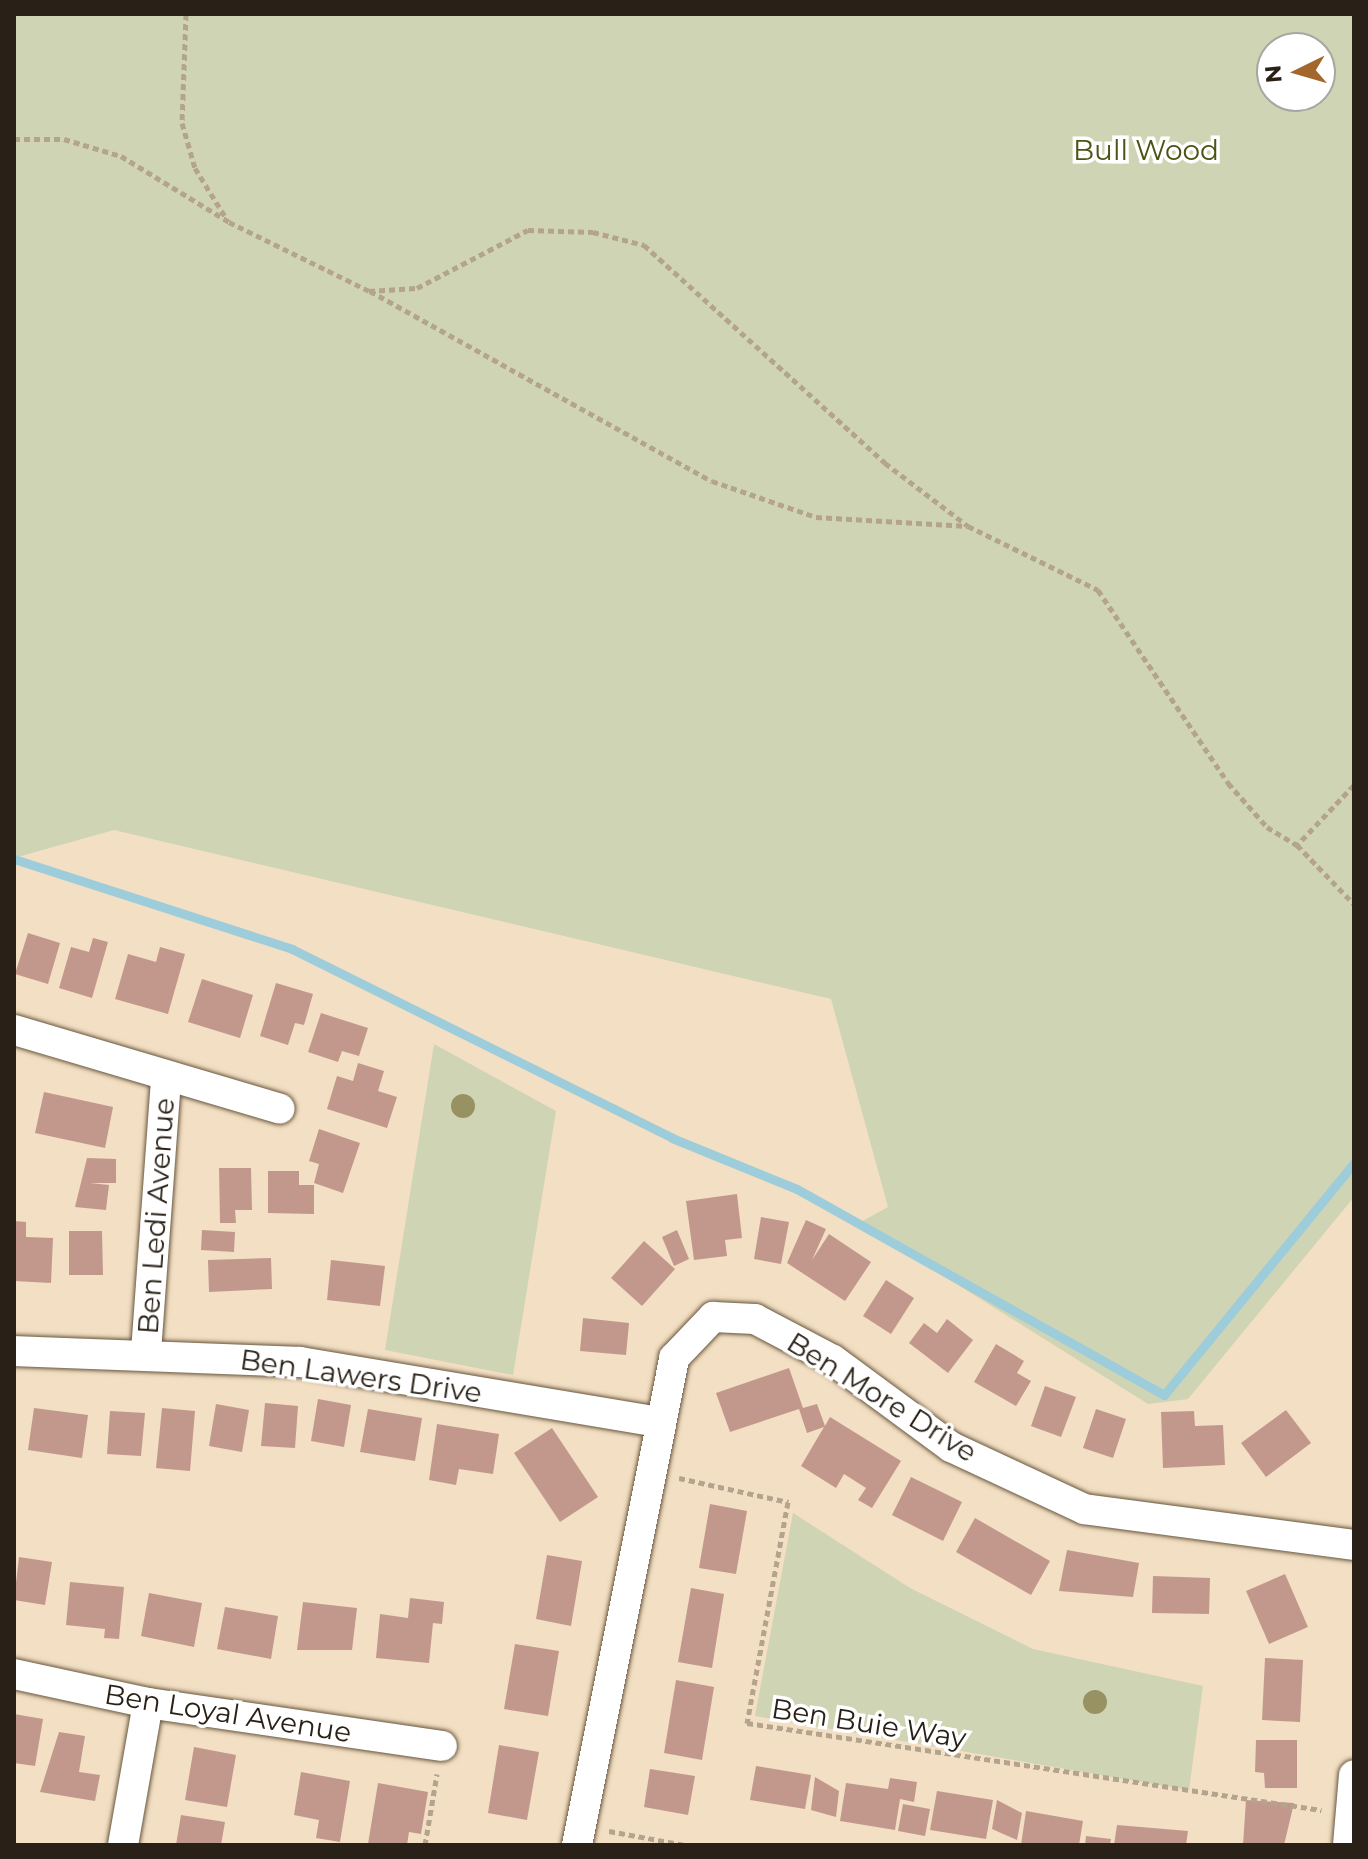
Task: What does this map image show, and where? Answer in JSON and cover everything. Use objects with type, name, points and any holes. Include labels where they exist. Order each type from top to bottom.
[{"type":"street","name":"Ben Ledi Avenue","points":[[14,1030],[166,1081],[280,1109]]},
{"type":"street","name":"Ben Ledi Avenue","points":[[146,1352],[166,1081]]},
{"type":"street","name":"Ben More Drive","points":[[579,1836],[658,1422],[674,1358],[713,1317],[755,1319],[833,1360],[951,1447],[1084,1509],[1354,1545]]},
{"type":"street","name":"Ben Lawers Drive","points":[[14,1351],[146,1352],[300,1362],[658,1422]]},
{"type":"street","name":"Ben Loyal Avenue","points":[[14,1674],[148,1703],[442,1746]]},
{"type":"street","points":[[123,1845],[148,1703]]},
{"type":"street","points":[[1348,1845],[1354,1775]]},
{"type":"path","points":[[186,14],[182,123],[195,168],[229,222]]},
{"type":"path","points":[[14,139],[64,139],[121,156],[229,222],[369,291],[712,481],[816,517],[968,526]]},
{"type":"path","points":[[369,291],[417,288],[528,230],[593,232],[644,245],[874,453],[968,526],[1098,590],[1228,783],[1267,827],[1297,845],[1354,904]]},
{"type":"path","points":[[1297,845],[1354,785]]},
{"type":"path","name":"Ben Buie Way","points":[[649,1471],[788,1502],[747,1723],[1198,1797],[1350,1813]]},
{"type":"path","points":[[425,1845],[442,1746]]},
{"type":"path","points":[[579,1836],[685,1845]]},
{"type":"green space","name":"Bull Wood","points":[[14,14],[1354,14],[1354,1197],[1188,1399],[1148,1404],[859,1223],[888,1207],[831,999],[114,830],[14,858]]},
{"type":"green space","points":[[434,1044],[556,1111],[513,1375],[385,1350]]},
{"type":"green space","points":[[793,1513],[910,1588],[1033,1649],[1203,1686],[1189,1790],[755,1716]]},
{"type":"building","points":[[28,933],[60,943],[48,984],[15,974]]},
{"type":"building","points":[[93,938],[108,942],[92,998],[59,988],[71,947],[89,952]]},
{"type":"building","points":[[160,947],[185,954],[168,1014],[115,999],[128,954],[156,962]]},
{"type":"building","points":[[202,979],[253,995],[240,1038],[188,1022]]},
{"type":"building","points":[[276,983],[313,994],[304,1025],[295,1023],[288,1045],[260,1036]]},
{"type":"building","points":[[321,1013],[368,1028],[359,1056],[342,1051],[338,1062],[308,1052]]},
{"type":"building","points":[[358,1063],[384,1071],[378,1091],[397,1097],[387,1128],[327,1109],[337,1076],[353,1081]]},
{"type":"building","points":[[44,1092],[113,1107],[105,1148],[35,1133]]},
{"type":"building","points":[[319,1129],[360,1143],[343,1193],[314,1183],[319,1164],[309,1161]]},
{"type":"building","points":[[87,1158],[116,1159],[116,1183],[90,1183],[109,1185],[106,1210],[75,1207]]},
{"type":"building","points":[[219,1168],[251,1168],[252,1210],[235,1210],[236,1223],[220,1223]]},
{"type":"building","points":[[268,1171],[299,1171],[299,1185],[314,1185],[314,1214],[268,1213]]},
{"type":"building","points":[[737,1194],[742,1238],[725,1240],[727,1256],[694,1260],[686,1201]]},
{"type":"building","points":[[761,1217],[789,1222],[781,1264],[754,1259]]},
{"type":"building","points":[[806,1220],[826,1229],[812,1260],[829,1234],[871,1262],[845,1301],[787,1263]]},
{"type":"building","points":[[14,1221],[26,1222],[26,1237],[53,1238],[51,1283],[14,1281]]},
{"type":"building","points":[[202,1230],[235,1232],[234,1252],[201,1250]]},
{"type":"building","points":[[677,1230],[689,1259],[674,1266],[662,1237]]},
{"type":"building","points":[[69,1231],[102,1231],[103,1275],[69,1275]]},
{"type":"building","points":[[644,1241],[675,1269],[642,1306],[611,1278]]},
{"type":"building","points":[[271,1258],[272,1289],[209,1292],[208,1260]]},
{"type":"building","points":[[331,1260],[385,1266],[380,1306],[327,1300]]},
{"type":"building","points":[[886,1280],[914,1298],[891,1334],[863,1316]]},
{"type":"building","points":[[583,1318],[629,1323],[626,1355],[580,1351]]},
{"type":"building","points":[[947,1319],[973,1340],[948,1373],[909,1343],[924,1323],[937,1333]]},
{"type":"building","points":[[996,1344],[1024,1361],[1017,1373],[1031,1381],[1016,1406],[974,1382]]},
{"type":"building","points":[[789,1368],[803,1408],[817,1404],[825,1426],[830,1417],[901,1461],[872,1508],[858,1500],[866,1488],[844,1474],[836,1488],[801,1466],[824,1427],[807,1433],[799,1409],[730,1432],[716,1393]]},
{"type":"building","points":[[1045,1386],[1076,1397],[1061,1437],[1031,1426]]},
{"type":"building","points":[[318,1399],[351,1405],[344,1447],[311,1441]]},
{"type":"building","points":[[265,1403],[298,1406],[295,1448],[261,1446]]},
{"type":"building","points":[[216,1404],[249,1410],[242,1452],[209,1446]]},
{"type":"building","points":[[34,1408],[88,1415],[82,1458],[28,1450]]},
{"type":"building","points":[[162,1408],[195,1411],[190,1471],[156,1468]]},
{"type":"building","points":[[368,1409],[422,1418],[415,1461],[360,1452]]},
{"type":"building","points":[[1096,1409],[1126,1419],[1113,1458],[1083,1448]]},
{"type":"building","points":[[1286,1410],[1311,1443],[1266,1477],[1241,1443]]},
{"type":"building","points":[[110,1411],[145,1413],[141,1456],[107,1454]]},
{"type":"building","points":[[1194,1411],[1195,1426],[1223,1425],[1225,1465],[1163,1468],[1161,1412]]},
{"type":"building","points":[[437,1424],[499,1434],[493,1474],[459,1469],[456,1485],[429,1480]]},
{"type":"building","points":[[552,1428],[598,1497],[560,1522],[514,1453]]},
{"type":"building","points":[[911,1477],[962,1502],[943,1541],[892,1515]]},
{"type":"building","points":[[710,1504],[747,1511],[736,1574],[699,1568]]},
{"type":"building","points":[[975,1518],[1050,1561],[1031,1595],[956,1552]]},
{"type":"building","points":[[1067,1550],[1139,1563],[1133,1597],[1059,1591]]},
{"type":"building","points":[[547,1555],[582,1561],[571,1626],[536,1619]]},
{"type":"building","points":[[19,1557],[52,1562],[45,1605],[14,1600]]},
{"type":"building","points":[[1285,1574],[1308,1627],[1269,1644],[1246,1591]]},
{"type":"building","points":[[1153,1576],[1210,1578],[1209,1614],[1152,1613]]},
{"type":"building","points":[[70,1582],[124,1587],[119,1639],[104,1638],[105,1629],[66,1625]]},
{"type":"building","points":[[691,1588],[724,1594],[712,1668],[678,1662]]},
{"type":"building","points":[[149,1593],[202,1603],[194,1647],[141,1636]]},
{"type":"building","points":[[410,1598],[444,1602],[442,1624],[433,1623],[429,1663],[376,1658],[380,1614],[408,1618]]},
{"type":"building","points":[[303,1602],[357,1608],[352,1650],[297,1650]]},
{"type":"building","points":[[225,1607],[278,1616],[271,1659],[217,1649]]},
{"type":"building","points":[[515,1644],[559,1651],[548,1716],[504,1709]]},
{"type":"building","points":[[1265,1658],[1303,1660],[1300,1722],[1262,1720]]},
{"type":"building","points":[[676,1680],[714,1687],[702,1760],[664,1753]]},
{"type":"building","points":[[14,1714],[43,1719],[35,1766],[14,1763]]},
{"type":"building","points":[[59,1732],[85,1736],[79,1772],[100,1775],[95,1801],[40,1792]]},
{"type":"building","points":[[1256,1740],[1297,1740],[1297,1788],[1265,1788],[1264,1773],[1255,1772]]},
{"type":"building","points":[[499,1745],[539,1752],[527,1820],[488,1813]]},
{"type":"building","points":[[194,1747],[236,1755],[227,1807],[185,1800]]},
{"type":"building","points":[[756,1766],[811,1775],[805,1809],[750,1800]]},
{"type":"building","points":[[650,1769],[695,1776],[688,1815],[644,1807]]},
{"type":"building","points":[[301,1772],[350,1781],[340,1842],[316,1838],[319,1820],[294,1815]]},
{"type":"building","points":[[815,1777],[839,1791],[836,1817],[811,1810]]},
{"type":"building","points":[[890,1778],[917,1782],[914,1802],[900,1799],[895,1830],[840,1821],[846,1783],[888,1789]]},
{"type":"building","points":[[378,1783],[428,1792],[421,1834],[409,1832],[407,1845],[368,1844]]},
{"type":"building","points":[[937,1791],[993,1800],[986,1839],[930,1830]]},
{"type":"building","points":[[997,1800],[1022,1813],[1017,1840],[992,1829]]},
{"type":"building","points":[[1246,1800],[1294,1803],[1284,1845],[1243,1845]]},
{"type":"building","points":[[903,1804],[930,1809],[925,1836],[898,1831]]},
{"type":"building","points":[[1026,1811],[1083,1821],[1079,1845],[1021,1845]]},
{"type":"building","points":[[181,1815],[225,1822],[221,1845],[176,1845]]},
{"type":"building","points":[[1117,1825],[1188,1831],[1186,1845],[1114,1845]]},
{"type":"building","points":[[1086,1836],[1111,1839],[1110,1845],[1085,1845]]},
{"type":"waterway","points":[[14,859],[292,949],[672,1138],[797,1189],[1164,1395],[1354,1163]]}]
